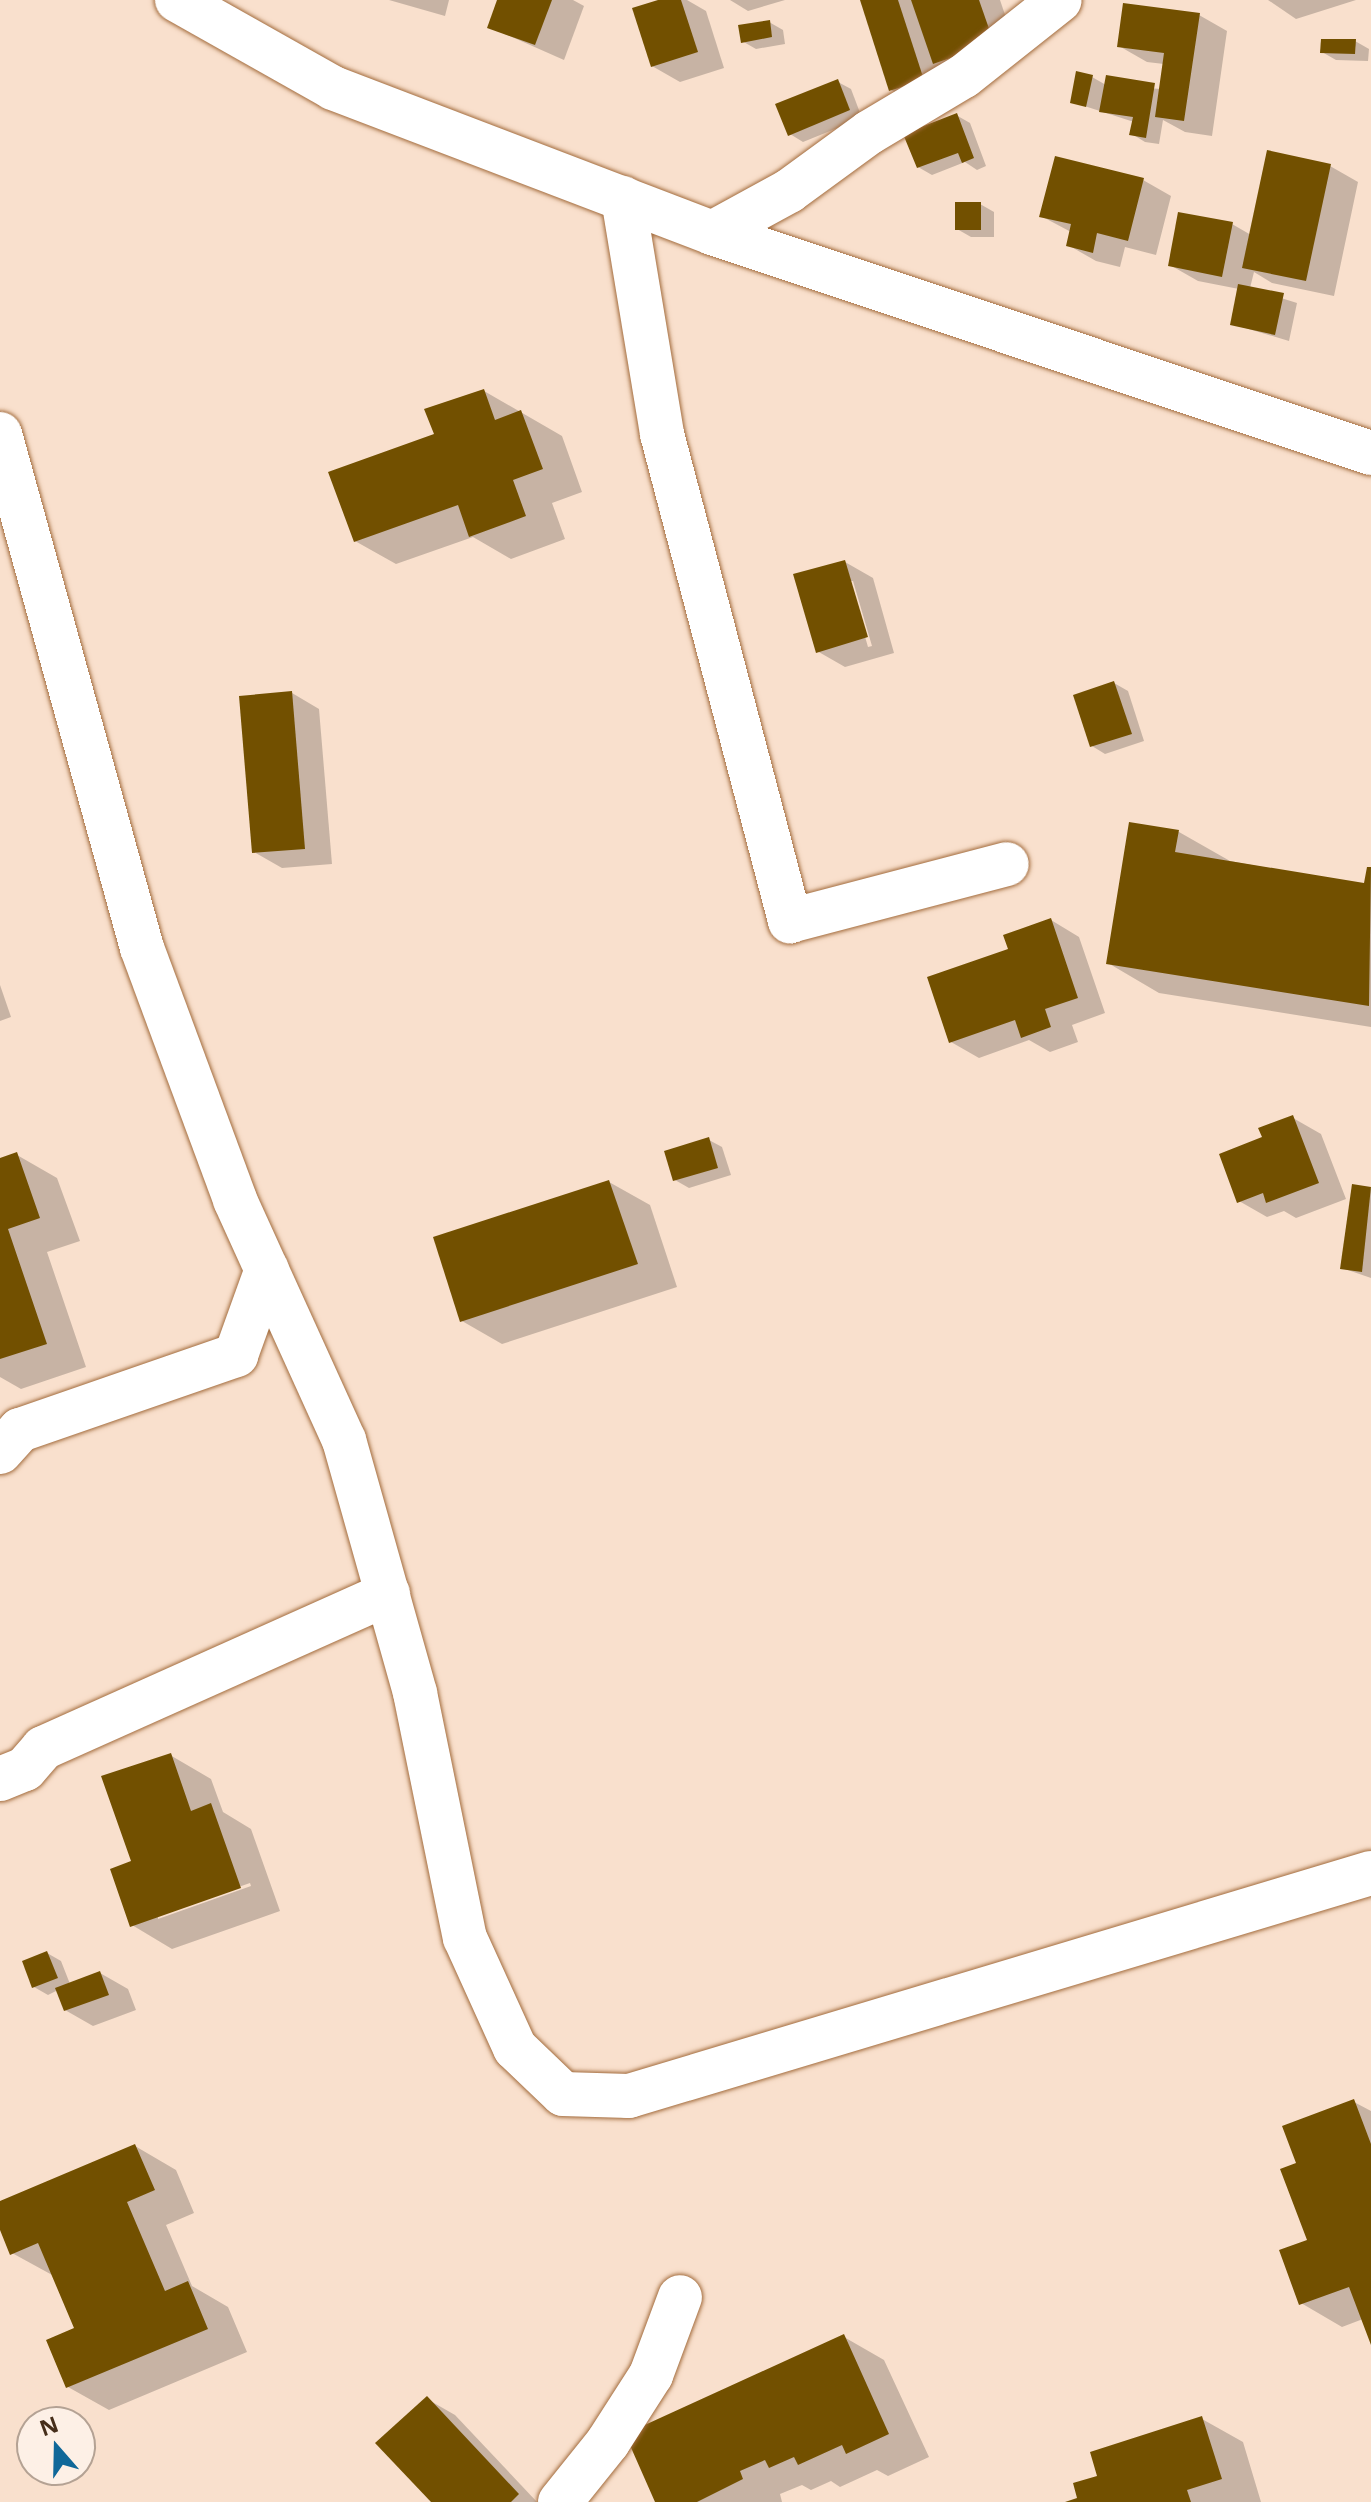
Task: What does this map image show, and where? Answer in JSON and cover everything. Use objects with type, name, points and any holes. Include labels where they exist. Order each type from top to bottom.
[{"type":"street","points":[[177,0],[333,88],[712,233],[1371,453]]},
{"type":"street","points":[[712,233],[789,191],[870,132],[964,76],[1060,0]]},
{"type":"street","points":[[623,198],[662,434],[790,921],[1007,864]]},
{"type":"street","points":[[0,434],[142,948],[235,1200],[344,1440],[415,1693],[465,1938],[515,2048],[563,2094],[629,2096],[1371,1873]]},
{"type":"street","points":[[0,1452],[20,1430],[236,1355],[267,1269]]},
{"type":"street","points":[[0,1779],[25,1769],[43,1748],[388,1594]]},
{"type":"street","points":[[560,2502],[608,2442],[651,2375],[680,2297]]},
{"type":"building","points":[[497,0],[552,0],[535,45],[487,28]]},
{"type":"building","points":[[658,0],[681,0],[698,52],[651,67],[632,8]]},
{"type":"building","points":[[860,0],[898,0],[924,80],[889,91]]},
{"type":"building","points":[[911,0],[979,0],[994,43],[933,64]]},
{"type":"building","points":[[1123,3],[1200,13],[1184,121],[1155,117],[1164,53],[1117,47]]},
{"type":"building","points":[[770,20],[772,37],[741,43],[738,25]]},
{"type":"building","points":[[1321,39],[1356,39],[1355,54],[1320,53]]},
{"type":"building","points":[[1076,71],[1093,75],[1086,107],[1070,103]]},
{"type":"building","points":[[1106,75],[1155,83],[1146,138],[1129,135],[1133,117],[1099,112]]},
{"type":"building","points":[[838,79],[850,110],[788,136],[775,104]]},
{"type":"building","points":[[957,113],[974,158],[962,163],[958,153],[917,168],[903,134]]},
{"type":"building","points":[[1267,150],[1331,164],[1306,281],[1242,268]]},
{"type":"building","points":[[1055,156],[1144,178],[1128,241],[1097,233],[1093,253],[1066,246],[1071,224],[1039,217]]},
{"type":"building","points":[[955,202],[981,202],[981,230],[955,230]]},
{"type":"building","points":[[1178,212],[1233,222],[1222,277],[1168,266]]},
{"type":"building","points":[[1238,284],[1284,293],[1275,335],[1230,325]]},
{"type":"building","points":[[484,389],[495,420],[521,410],[543,469],[513,480],[526,516],[469,537],[458,505],[354,542],[328,472],[434,434],[424,409]]},
{"type":"building","points":[[845,560],[868,637],[816,653],[793,574]]},
{"type":"building","points":[[1114,681],[1132,734],[1090,747],[1073,695]]},
{"type":"building","points":[[292,691],[305,849],[252,853],[239,696]]},
{"type":"building","points":[[1129,822],[1179,830],[1175,852],[1364,883],[1367,867],[1371,867],[1369,1006],[1106,964]]},
{"type":"building","points":[[1051,918],[1078,998],[1045,1009],[1051,1027],[1021,1038],[1015,1020],[949,1043],[927,977],[1008,949],[1003,935]]},
{"type":"building","points":[[1293,1115],[1319,1183],[1266,1203],[1263,1193],[1237,1203],[1219,1154],[1262,1137],[1258,1128]]},
{"type":"building","points":[[709,1137],[718,1168],[673,1181],[664,1151]]},
{"type":"building","points":[[17,1152],[40,1218],[8,1229],[47,1344],[0,1359],[0,1158]]},
{"type":"building","points":[[609,1180],[638,1264],[460,1322],[433,1237]]},
{"type":"building","points":[[1352,1184],[1371,1187],[1362,1272],[1340,1269]]},
{"type":"building","points":[[171,1753],[191,1811],[211,1803],[241,1888],[130,1927],[110,1869],[131,1861],[101,1776]]},
{"type":"building","points":[[47,1951],[58,1978],[32,1988],[22,1961]]},
{"type":"building","points":[[100,1971],[109,1995],[64,2011],[55,1988]]},
{"type":"building","points":[[1354,2099],[1371,2144],[1371,2345],[1349,2287],[1299,2305],[1279,2250],[1307,2240],[1280,2169],[1296,2163],[1282,2126]]},
{"type":"building","points":[[135,2144],[155,2190],[127,2202],[165,2291],[188,2281],[208,2329],[66,2388],[46,2340],[74,2328],[38,2243],[10,2255],[0,2230],[0,2201]]},
{"type":"building","points":[[844,2334],[889,2434],[846,2454],[842,2445],[798,2465],[794,2457],[769,2468],[765,2460],[740,2471],[743,2479],[697,2502],[655,2502],[625,2434]]},
{"type":"building","points":[[427,2396],[519,2494],[511,2502],[431,2502],[375,2443]]},
{"type":"building","points":[[1202,2416],[1222,2479],[1187,2490],[1191,2502],[1065,2502],[1077,2498],[1073,2483],[1097,2476],[1090,2452]]}]
